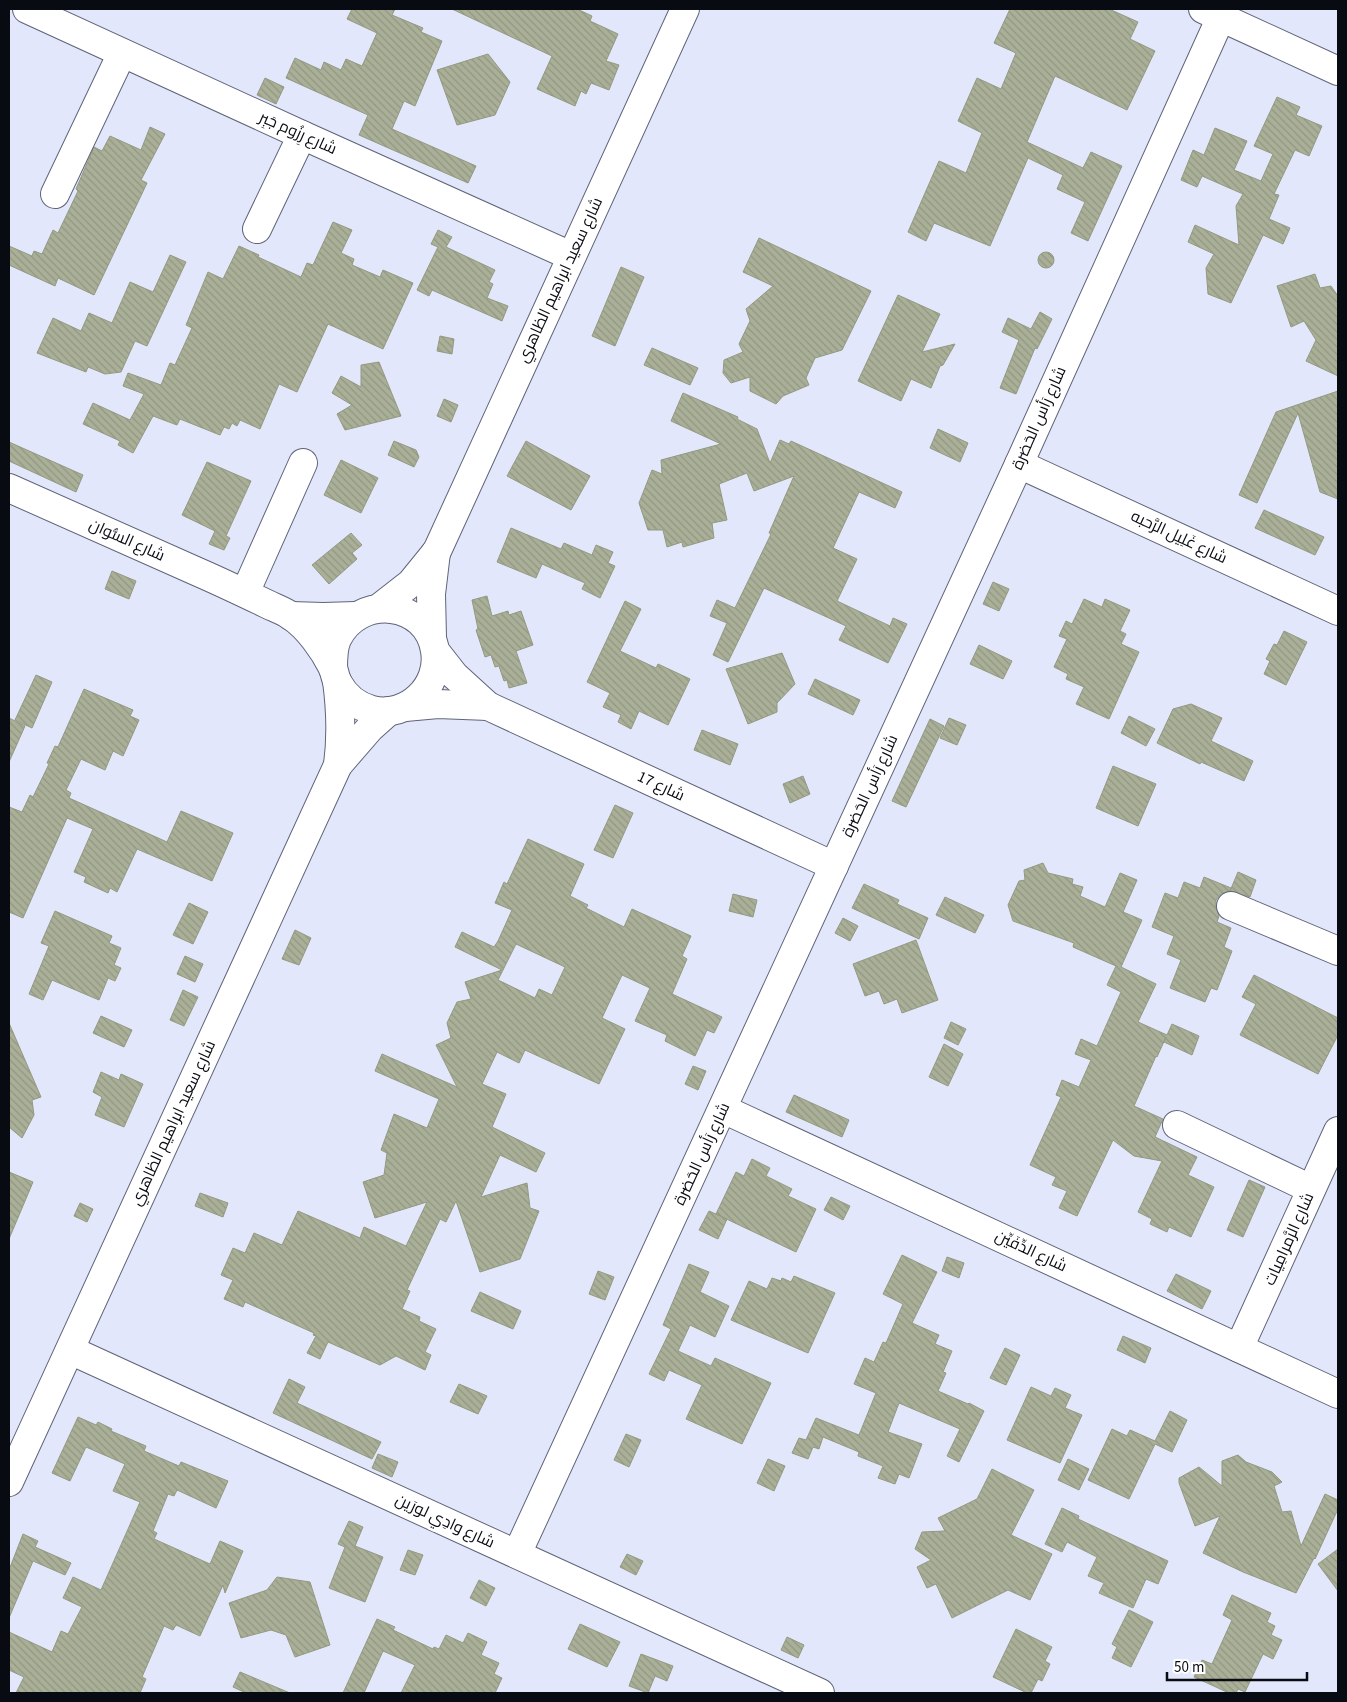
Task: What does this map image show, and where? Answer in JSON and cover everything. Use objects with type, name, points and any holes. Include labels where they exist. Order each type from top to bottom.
[{"type":"street","name":"شارع رِزُوم جَبِر","points":[[27,9],[571,256]]},
{"type":"street","name":"شارع سعيد ابراهيم الظاهري","points":[[368,612],[411,582],[437,551],[685,9]]},
{"type":"street","points":[[1212,13],[1338,71]]},
{"type":"street","name":"شارع رَأس الحَضرة","points":[[517,1554],[1019,464],[1212,13]]},
{"type":"street","points":[[55,194],[122,53]]},
{"type":"street","points":[[257,229],[302,135]]},
{"type":"street","points":[[245,593],[303,463]]},
{"type":"street","name":"شارع غَلِيل الرَّحبه","points":[[1019,464],[1338,611]]},
{"type":"street","name":"شارع السُّوان","points":[[9,488],[245,593],[291,616],[315,640],[335,675]]},
{"type":"street","name":"شارع سعيد ابراهيم الظاهري","points":[[434,645],[431,594],[437,551]]},
{"type":"street","points":[[395,609],[410,615],[422,625],[434,645],[436,666],[426,690],[416,700],[397,709],[373,710],[358,704],[346,694],[335,675],[333,654],[336,640],[344,628],[368,612],[395,609]]},
{"type":"street","name":"شارع السُّوان","points":[[291,616],[323,617],[368,612]]},
{"type":"street","name":"شارع 17","points":[[434,645],[454,676],[488,706],[834,866]]},
{"type":"street","name":"شارع سعيد ابراهيم الظاهري","points":[[9,1482],[338,764],[342,737],[341,709],[335,675]]},
{"type":"street","name":"شارع 17","points":[[397,709],[438,704],[488,706]]},
{"type":"street","name":"شارع سعيد ابراهيم الظاهري","points":[[338,764],[370,728],[397,709]]},
{"type":"street","points":[[1231,906],[1338,951]]},
{"type":"street","name":"شارع الدِّفَيِّن","points":[[723,1109],[1338,1394]]},
{"type":"street","points":[[1177,1125],[1311,1190]]},
{"type":"street","name":"شارع الرَّمرامِيات","points":[[1239,1348],[1338,1131]]},
{"type":"street","name":"شارع وادِي لورَين","points":[[70,1350],[820,1693]]},
{"type":"building","points":[[352,9],[395,9],[392,15],[423,28],[421,32],[442,41],[415,106],[404,101],[392,129],[476,166],[468,183],[359,135],[368,115],[286,78],[295,58],[321,70],[324,62],[341,70],[346,59],[362,66],[377,33],[347,19]]},
{"type":"building","points":[[452,9],[577,9],[592,16],[590,21],[618,34],[606,61],[619,65],[609,90],[591,83],[586,94],[581,91],[575,106],[537,89],[552,56]]},
{"type":"building","points":[[1010,9],[1109,9],[1138,22],[1130,39],[1155,51],[1127,110],[1055,76],[1027,142],[1083,168],[1091,152],[1122,166],[1088,241],[1071,233],[1085,202],[1057,189],[1063,175],[1028,158],[990,246],[934,223],[926,241],[908,232],[939,161],[966,173],[982,133],[958,121],[977,78],[1001,89],[1016,53],[994,43]]},
{"type":"building","points":[[488,54],[510,82],[495,115],[457,125],[437,70]]},
{"type":"building","points":[[265,78],[284,87],[276,104],[257,95]]},
{"type":"building","points":[[1277,97],[1300,107],[1296,115],[1322,126],[1309,156],[1295,150],[1274,194],[1279,195],[1269,219],[1290,228],[1283,244],[1263,235],[1231,303],[1208,294],[1206,268],[1214,254],[1188,242],[1195,225],[1239,245],[1236,206],[1243,194],[1202,176],[1197,187],[1181,180],[1193,150],[1204,155],[1215,128],[1247,141],[1234,170],[1261,181],[1273,154],[1254,146]]},
{"type":"building","points":[[150,127],[165,134],[141,180],[147,183],[94,295],[58,278],[55,286],[9,265],[9,246],[32,256],[34,251],[42,254],[53,230],[58,233],[78,191],[76,189],[94,147],[102,151],[110,136],[141,150]]},
{"type":"building","points":[[333,222],[352,230],[341,253],[354,259],[352,265],[380,277],[383,270],[413,283],[383,349],[328,324],[297,392],[279,384],[260,429],[240,420],[237,426],[232,423],[229,429],[224,427],[220,435],[180,419],[177,425],[153,416],[133,453],[118,445],[120,441],[83,424],[93,403],[130,420],[144,394],[123,386],[128,373],[161,385],[170,363],[175,365],[192,328],[186,325],[208,272],[223,279],[239,246],[301,277],[307,263],[313,265]]},
{"type":"building","points":[[438,230],[452,237],[446,247],[495,270],[489,282],[493,284],[487,298],[508,306],[502,321],[432,290],[429,296],[417,290],[438,247],[431,244]]},
{"type":"building","points":[[759,238],[871,291],[842,350],[815,358],[806,378],[809,385],[783,396],[776,404],[750,391],[750,377],[731,383],[723,373],[724,360],[743,352],[739,344],[750,321],[746,309],[773,286],[743,272]]},
{"type":"building","points":[[1046,252],[1052,254],[1054,260],[1052,266],[1046,268],[1040,266],[1038,260],[1040,254]]},
{"type":"building","points":[[170,255],[186,262],[147,346],[135,341],[121,372],[105,374],[88,367],[86,372],[37,353],[53,318],[81,331],[89,313],[112,323],[130,282],[153,292]]},
{"type":"building","points":[[621,267],[644,277],[615,346],[592,336]]},
{"type":"building","points":[[1315,274],[1320,288],[1331,286],[1338,296],[1338,376],[1306,361],[1316,340],[1304,321],[1291,327],[1277,286]]},
{"type":"building","points":[[898,295],[940,314],[922,352],[955,344],[943,365],[940,366],[931,388],[911,379],[901,401],[858,381]]},
{"type":"building","points":[[1040,312],[1052,319],[1037,349],[1035,348],[1016,394],[1000,388],[1019,340],[1002,332],[1008,318],[1031,329]]},
{"type":"building","points":[[440,336],[454,339],[452,354],[437,351]]},
{"type":"building","points":[[652,348],[698,368],[690,385],[644,365]]},
{"type":"building","points":[[379,362],[401,416],[345,430],[337,414],[352,405],[332,393],[341,376],[361,387],[361,365]]},
{"type":"building","points":[[1338,391],[1338,499],[1320,492],[1298,413],[1257,503],[1239,495],[1276,412]]},
{"type":"building","points":[[683,393],[738,417],[737,419],[757,429],[770,463],[780,440],[789,444],[791,441],[902,492],[895,508],[859,492],[833,548],[857,559],[837,601],[890,626],[893,618],[907,624],[888,663],[839,640],[846,626],[764,588],[728,662],[713,655],[727,623],[710,616],[717,600],[735,608],[771,534],[769,533],[794,476],[754,491],[747,473],[719,484],[727,520],[712,523],[714,538],[683,547],[682,542],[667,547],[663,530],[648,530],[639,503],[652,470],[662,474],[661,460],[721,444],[671,421]]},
{"type":"building","points":[[444,399],[458,405],[451,422],[437,416]]},
{"type":"building","points":[[938,429],[968,443],[960,462],[930,448]]},
{"type":"building","points":[[394,441],[416,450],[419,457],[414,467],[388,455]]},
{"type":"building","points":[[526,441],[590,476],[571,510],[507,476]]},
{"type":"building","points":[[9,442],[83,475],[76,492],[9,461]]},
{"type":"building","points":[[341,460],[378,478],[361,513],[324,495]]},
{"type":"building","points":[[207,462],[251,481],[226,536],[230,538],[224,550],[209,544],[215,531],[182,515]]},
{"type":"building","points":[[1264,510],[1324,537],[1315,555],[1255,528]]},
{"type":"building","points":[[511,528],[561,549],[564,543],[592,555],[596,545],[613,552],[608,563],[615,566],[600,598],[582,589],[585,583],[542,564],[536,578],[497,562]]},
{"type":"building","points":[[351,533],[362,545],[352,553],[357,559],[329,584],[312,565]]},
{"type":"building","points":[[112,571],[136,581],[129,599],[105,589]]},
{"type":"building","points":[[993,582],[1009,589],[999,611],[983,604]]},
{"type":"building","points":[[487,596],[492,616],[508,611],[509,615],[521,611],[533,645],[516,651],[527,683],[509,688],[507,680],[504,681],[499,666],[495,667],[491,655],[485,657],[476,630],[478,629],[472,600]]},
{"type":"building","points":[[1084,599],[1102,607],[1105,599],[1130,610],[1120,631],[1126,634],[1121,644],[1139,652],[1109,719],[1076,704],[1084,687],[1066,679],[1068,674],[1054,667],[1067,639],[1059,636],[1066,621],[1072,624]]},
{"type":"building","points":[[625,601],[641,609],[620,651],[656,668],[658,664],[690,679],[668,725],[639,711],[631,729],[618,722],[621,715],[603,707],[610,693],[587,682]]},
{"type":"building","points":[[1284,631],[1307,642],[1286,685],[1264,674],[1270,661],[1266,659],[1274,644],[1277,645]]},
{"type":"building","points":[[979,645],[1012,661],[1003,679],[970,664]]},
{"type":"building","points":[[782,653],[795,684],[777,703],[777,712],[748,724],[726,669]]},
{"type":"building","points":[[36,675],[52,682],[32,728],[15,720]]},
{"type":"building","points":[[815,679],[860,700],[853,715],[808,694]]},
{"type":"building","points":[[84,689],[133,710],[130,716],[139,720],[123,756],[113,751],[105,770],[81,759],[66,790],[71,793],[69,798],[167,842],[181,811],[233,833],[212,881],[137,849],[117,892],[110,888],[108,893],[84,882],[86,877],[74,872],[93,829],[67,818],[23,918],[9,912],[9,807],[22,812],[30,795],[33,797],[49,764],[47,763],[55,746],[58,747]]},
{"type":"building","points":[[1191,704],[1222,718],[1211,741],[1253,761],[1244,781],[1201,762],[1200,764],[1157,743],[1173,709]]},
{"type":"building","points":[[1129,716],[1155,729],[1146,746],[1121,733]]},
{"type":"building","points":[[9,718],[25,726],[9,762]]},
{"type":"building","points":[[949,718],[966,725],[957,745],[940,738]]},
{"type":"building","points":[[930,719],[944,726],[906,807],[892,801]]},
{"type":"building","points":[[702,730],[738,744],[730,765],[694,750]]},
{"type":"building","points":[[1113,766],[1156,784],[1138,826],[1096,808]]},
{"type":"building","points":[[803,776],[810,794],[790,803],[783,784]]},
{"type":"building","points":[[615,805],[633,813],[613,858],[594,850]]},
{"type":"building","points":[[528,839],[584,864],[570,896],[588,905],[586,908],[624,927],[632,909],[691,936],[682,956],[687,959],[672,994],[722,1017],[714,1033],[707,1030],[695,1056],[665,1041],[667,1035],[635,1021],[650,988],[622,975],[602,1018],[625,1029],[599,1084],[525,1050],[519,1063],[497,1052],[482,1084],[506,1094],[492,1127],[545,1153],[536,1172],[500,1155],[481,1197],[527,1183],[530,1208],[539,1211],[520,1259],[480,1272],[456,1201],[446,1222],[440,1219],[407,1290],[410,1291],[402,1309],[420,1317],[419,1321],[436,1329],[425,1352],[431,1355],[425,1370],[396,1356],[380,1365],[328,1342],[320,1359],[307,1353],[316,1336],[313,1335],[314,1333],[245,1302],[243,1307],[224,1299],[233,1280],[221,1275],[233,1248],[245,1253],[254,1233],[282,1245],[298,1211],[360,1238],[364,1227],[406,1246],[427,1202],[375,1218],[363,1182],[384,1175],[387,1153],[381,1150],[394,1114],[427,1128],[439,1099],[375,1071],[382,1054],[457,1087],[436,1045],[451,1038],[447,1023],[457,1002],[471,999],[465,982],[502,970],[455,947],[462,932],[494,947],[512,910],[495,903],[504,882],[507,884]],"holes":[[[516,944],[565,967],[552,995],[539,989],[535,998],[498,980]]]},
{"type":"building","points":[[1043,863],[1048,873],[1073,879],[1072,884],[1083,887],[1080,896],[1105,907],[1120,873],[1137,880],[1123,912],[1142,920],[1121,967],[1156,984],[1138,1022],[1167,1035],[1172,1024],[1199,1036],[1192,1055],[1164,1042],[1166,1037],[1134,1106],[1163,1119],[1155,1137],[1197,1157],[1188,1175],[1214,1187],[1191,1237],[1169,1227],[1167,1232],[1150,1224],[1152,1219],[1138,1212],[1162,1161],[1134,1156],[1113,1140],[1077,1216],[1059,1208],[1067,1191],[1052,1185],[1056,1177],[1030,1165],[1061,1097],[1056,1095],[1062,1080],[1079,1087],[1091,1060],[1075,1054],[1081,1039],[1097,1046],[1121,992],[1107,985],[1116,966],[1073,947],[1074,943],[1013,921],[1008,905],[1019,881],[1025,880],[1024,870]]},
{"type":"building","points":[[1238,872],[1256,880],[1250,897],[1230,891]]},
{"type":"building","points":[[1204,877],[1231,888],[1230,891],[1221,894],[1216,900],[1216,907],[1219,916],[1217,922],[1231,928],[1224,947],[1232,951],[1217,990],[1211,988],[1205,1002],[1170,988],[1181,960],[1167,954],[1174,936],[1152,927],[1165,893],[1178,898],[1184,882],[1200,888]]},
{"type":"building","points":[[864,884],[899,900],[897,904],[928,918],[919,939],[852,908]]},
{"type":"building","points":[[733,894],[757,900],[753,917],[729,911]]},
{"type":"building","points":[[945,897],[984,915],[975,933],[936,915]]},
{"type":"building","points":[[189,903],[208,912],[193,944],[173,935]]},
{"type":"building","points":[[55,911],[112,936],[109,943],[121,948],[114,965],[121,968],[115,981],[108,978],[99,1000],[52,980],[43,1000],[29,994],[49,946],[41,943]]},
{"type":"building","points":[[843,918],[858,926],[850,941],[835,933]]},
{"type":"building","points":[[295,930],[311,938],[299,965],[282,959]]},
{"type":"building","points":[[916,940],[938,1000],[902,1013],[897,999],[884,1004],[879,991],[865,996],[853,964]]},
{"type":"building","points":[[185,956],[203,964],[195,982],[177,974]]},
{"type":"building","points":[[1254,975],[1338,1018],[1338,1035],[1318,1074],[1240,1035],[1256,1004],[1242,997]]},
{"type":"building","points":[[183,990],[198,997],[184,1026],[170,1020]]},
{"type":"building","points":[[101,1016],[132,1030],[124,1047],[93,1033]]},
{"type":"building","points":[[951,1022],[966,1029],[958,1045],[944,1038]]},
{"type":"building","points":[[9,1023],[41,1097],[32,1100],[34,1115],[22,1138],[9,1127]]},
{"type":"building","points":[[944,1044],[963,1054],[948,1086],[929,1077]]},
{"type":"building","points":[[693,1066],[706,1071],[698,1090],[685,1084]]},
{"type":"building","points":[[101,1072],[119,1080],[121,1074],[143,1084],[124,1127],[95,1115],[102,1097],[93,1092]]},
{"type":"building","points":[[794,1095],[849,1120],[842,1137],[786,1112]]},
{"type":"building","points":[[752,1159],[770,1168],[766,1176],[792,1189],[788,1196],[816,1209],[796,1252],[716,1214],[736,1172],[744,1176]]},
{"type":"building","points":[[9,1172],[33,1182],[9,1239]]},
{"type":"building","points":[[1249,1180],[1265,1187],[1243,1237],[1227,1230]]},
{"type":"building","points":[[200,1193],[228,1203],[223,1217],[195,1206]]},
{"type":"building","points":[[831,1197],[850,1206],[843,1220],[824,1210]]},
{"type":"building","points":[[80,1203],[93,1209],[87,1222],[74,1216]]},
{"type":"building","points":[[709,1211],[727,1219],[718,1239],[699,1230]]},
{"type":"building","points":[[902,1255],[937,1272],[912,1323],[939,1335],[935,1344],[952,1351],[943,1372],[946,1373],[938,1391],[984,1411],[959,1462],[947,1456],[960,1429],[899,1403],[888,1432],[922,1444],[909,1478],[899,1474],[895,1484],[878,1478],[883,1466],[858,1456],[859,1452],[823,1437],[819,1449],[813,1447],[808,1459],[792,1453],[799,1438],[806,1440],[816,1418],[859,1435],[876,1393],[854,1384],[865,1358],[874,1362],[883,1342],[886,1343],[903,1304],[883,1294]]},
{"type":"building","points":[[947,1257],[964,1263],[959,1278],[942,1271]]},
{"type":"building","points":[[689,1264],[709,1272],[700,1292],[729,1306],[715,1337],[690,1325],[678,1351],[711,1366],[715,1358],[771,1383],[742,1444],[686,1419],[702,1385],[669,1370],[664,1381],[649,1374],[671,1329],[663,1325]]},
{"type":"building","points":[[598,1271],[614,1277],[605,1300],[589,1294]]},
{"type":"building","points":[[1176,1274],[1211,1291],[1202,1309],[1167,1291]]},
{"type":"building","points":[[794,1276],[835,1293],[808,1353],[731,1320],[749,1281],[767,1289],[772,1278],[781,1281],[782,1278],[791,1282]]},
{"type":"building","points":[[480,1292],[521,1311],[513,1329],[471,1311]]},
{"type":"building","points":[[1123,1336],[1151,1348],[1145,1363],[1117,1350]]},
{"type":"building","points":[[1005,1348],[1020,1355],[1006,1385],[990,1378]]},
{"type":"building","points":[[289,1379],[305,1387],[297,1403],[381,1442],[372,1459],[273,1413]]},
{"type":"building","points":[[459,1384],[487,1396],[478,1414],[450,1402]]},
{"type":"building","points":[[1031,1387],[1051,1396],[1055,1388],[1071,1395],[1065,1408],[1082,1415],[1060,1463],[1007,1440]]},
{"type":"building","points":[[1170,1411],[1187,1420],[1172,1452],[1155,1444],[1129,1499],[1088,1480],[1112,1429],[1127,1436],[1130,1430],[1155,1441]]},
{"type":"building","points":[[78,1417],[96,1425],[98,1422],[112,1429],[111,1431],[146,1446],[144,1451],[179,1466],[181,1462],[228,1481],[216,1508],[177,1490],[174,1496],[168,1494],[153,1531],[157,1533],[154,1539],[210,1564],[220,1541],[243,1551],[225,1593],[223,1585],[200,1636],[176,1625],[173,1630],[164,1626],[142,1677],[146,1679],[140,1693],[16,1693],[24,1677],[9,1670],[9,1632],[52,1652],[61,1631],[68,1634],[82,1607],[63,1598],[73,1577],[101,1590],[140,1502],[113,1491],[125,1464],[86,1447],[70,1481],[52,1473]]},
{"type":"building","points":[[626,1434],[641,1440],[629,1467],[614,1460]]},
{"type":"building","points":[[378,1454],[398,1462],[392,1477],[372,1468]]},
{"type":"building","points":[[1238,1455],[1246,1462],[1272,1472],[1282,1482],[1274,1486],[1282,1512],[1291,1511],[1301,1546],[1325,1494],[1338,1500],[1338,1509],[1315,1559],[1296,1593],[1243,1572],[1203,1553],[1220,1516],[1195,1526],[1179,1483],[1179,1478],[1199,1467],[1222,1486],[1222,1461]]},
{"type":"building","points":[[768,1459],[785,1466],[774,1491],[757,1483]]},
{"type":"building","points":[[1068,1459],[1089,1469],[1079,1490],[1058,1480]]},
{"type":"building","points":[[992,1469],[1034,1490],[1011,1535],[1052,1554],[1030,1600],[1008,1590],[952,1618],[936,1584],[927,1588],[917,1567],[931,1560],[915,1549],[922,1532],[945,1531],[938,1518],[977,1499]]},
{"type":"building","points":[[1062,1508],[1079,1516],[1078,1519],[1168,1561],[1158,1584],[1146,1579],[1133,1608],[1099,1593],[1104,1583],[1088,1576],[1097,1557],[1067,1542],[1062,1552],[1045,1544]]},
{"type":"building","points":[[349,1521],[363,1527],[355,1546],[383,1557],[365,1602],[329,1588],[345,1547],[338,1544]]},
{"type":"building","points":[[23,1534],[38,1541],[35,1547],[71,1563],[65,1575],[33,1561],[9,1618],[9,1570]]},
{"type":"building","points":[[1338,1549],[1338,1591],[1318,1564]]},
{"type":"building","points":[[408,1550],[423,1555],[415,1575],[400,1570]]},
{"type":"building","points":[[627,1554],[643,1561],[636,1575],[620,1567]]},
{"type":"building","points":[[277,1577],[310,1582],[330,1645],[295,1657],[286,1635],[271,1630],[241,1638],[229,1603],[267,1590]]},
{"type":"building","points":[[479,1580],[495,1588],[486,1606],[470,1598]]},
{"type":"building","points":[[1232,1595],[1271,1613],[1267,1622],[1275,1626],[1271,1635],[1282,1640],[1273,1659],[1263,1654],[1245,1692],[1238,1689],[1236,1693],[1229,1693],[1194,1677],[1202,1660],[1212,1664],[1232,1620],[1223,1615]]},
{"type":"building","points":[[1129,1610],[1153,1622],[1131,1667],[1112,1658],[1117,1647],[1112,1644]]},
{"type":"building","points":[[377,1619],[395,1627],[393,1630],[433,1649],[434,1647],[439,1649],[446,1635],[463,1643],[468,1633],[487,1642],[481,1655],[499,1663],[494,1674],[502,1678],[495,1693],[401,1693],[415,1665],[383,1651],[364,1693],[343,1693]]},
{"type":"building","points":[[580,1624],[620,1642],[607,1667],[568,1649]]},
{"type":"building","points":[[1016,1629],[1052,1647],[1045,1661],[1050,1664],[1042,1681],[1038,1679],[1031,1693],[1027,1693],[993,1677]]},
{"type":"building","points":[[787,1637],[804,1645],[798,1658],[781,1650]]},
{"type":"building","points":[[641,1654],[673,1666],[667,1681],[655,1676],[648,1693],[629,1686]]},
{"type":"building","points":[[240,1672],[290,1693],[246,1693],[233,1687]]}]
